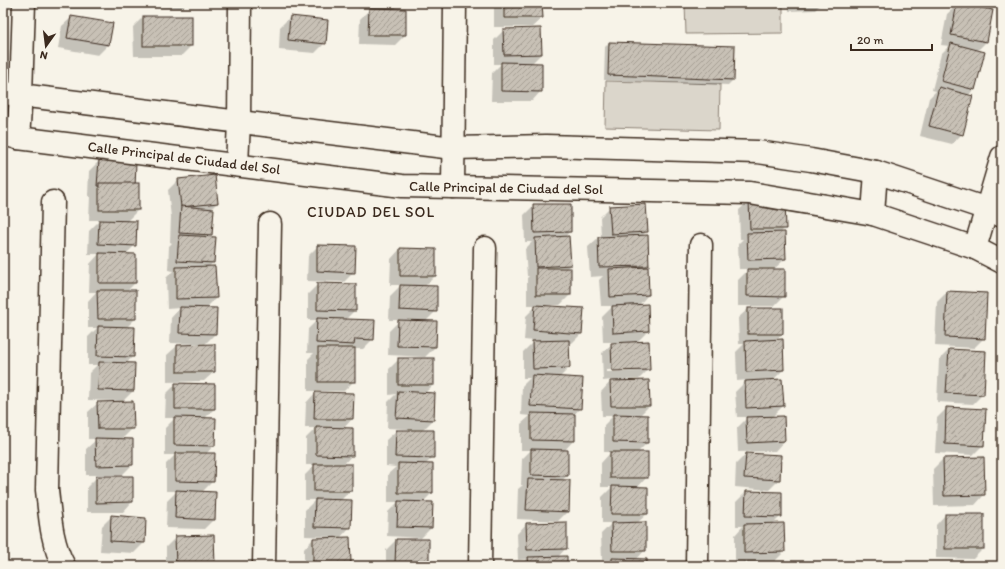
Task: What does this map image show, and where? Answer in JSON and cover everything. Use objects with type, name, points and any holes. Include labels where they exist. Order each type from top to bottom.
[{"type":"street","points":[[11,136],[12,94],[24,3]]},
{"type":"street","points":[[237,165],[239,122],[240,3]]},
{"type":"street","points":[[453,187],[455,3]]},
{"type":"street","points":[[12,94],[453,148],[546,146],[758,152],[876,172],[995,213]]},
{"type":"street","name":"Calle Principal de Ciudad del Sol","points":[[11,136],[402,186],[750,192],[873,214],[975,248],[1002,262]]},
{"type":"street","points":[[975,248],[995,213],[1002,157]]},
{"type":"street","points":[[873,214],[876,172]]},
{"type":"street","points":[[54,202],[47,490],[51,525],[60,558],[64,566]]},
{"type":"street","points":[[264,566],[270,224]]},
{"type":"street","points":[[697,566],[701,245]]},
{"type":"street","points":[[480,566],[485,248]]},
{"type":"shaded area","points":[[685,3],[783,3],[783,33],[686,34]]},
{"type":"shaded area","points":[[606,81],[720,84],[719,130],[605,127]]},
{"type":"building","points":[[504,3],[542,3],[543,18],[504,18]]},
{"type":"building","points":[[957,3],[993,10],[987,42],[951,35]]},
{"type":"building","points":[[369,8],[406,9],[406,35],[368,35]]},
{"type":"building","points":[[71,16],[113,23],[109,45],[67,38]]},
{"type":"building","points":[[143,16],[192,16],[192,46],[143,46]]},
{"type":"building","points":[[290,16],[328,20],[326,44],[288,40]]},
{"type":"building","points":[[541,28],[542,54],[504,55],[503,29]]},
{"type":"building","points":[[609,42],[735,46],[734,80],[608,75]]},
{"type":"building","points":[[951,43],[985,52],[975,90],[941,81]]},
{"type":"building","points":[[501,62],[542,63],[542,92],[501,91]]},
{"type":"building","points":[[939,87],[973,96],[963,135],[929,126]]},
{"type":"building","points":[[99,160],[136,162],[135,188],[97,186]]},
{"type":"building","points":[[215,175],[218,203],[181,207],[178,179]]},
{"type":"building","points":[[99,183],[139,183],[139,210],[99,210]]},
{"type":"building","points":[[785,199],[786,229],[750,229],[749,200]]},
{"type":"building","points":[[533,204],[571,204],[571,232],[534,233]]},
{"type":"building","points":[[646,204],[648,232],[611,234],[609,206]]},
{"type":"building","points":[[181,206],[214,209],[212,235],[179,233]]},
{"type":"building","points":[[99,220],[137,221],[136,246],[98,244]]},
{"type":"building","points":[[785,232],[786,259],[748,260],[747,233]]},
{"type":"building","points":[[179,235],[216,237],[214,263],[177,261]]},
{"type":"building","points":[[648,235],[649,266],[599,267],[598,237]]},
{"type":"building","points":[[569,236],[571,265],[536,267],[535,238]]},
{"type":"building","points":[[317,245],[356,246],[355,273],[317,271]]},
{"type":"building","points":[[400,248],[436,249],[436,276],[400,276]]},
{"type":"building","points":[[99,253],[136,254],[136,283],[99,283]]},
{"type":"building","points":[[215,266],[217,298],[176,299],[176,267]]},
{"type":"building","points":[[648,267],[649,295],[610,297],[609,269]]},
{"type":"building","points":[[536,268],[571,268],[571,295],[536,295]]},
{"type":"building","points":[[747,269],[785,269],[785,297],[747,296]]},
{"type":"building","points":[[317,283],[356,284],[356,311],[317,310]]},
{"type":"building","points":[[400,285],[437,286],[437,312],[399,310]]},
{"type":"building","points":[[97,290],[136,290],[136,319],[98,319]]},
{"type":"building","points":[[947,291],[987,293],[985,339],[945,337]]},
{"type":"building","points":[[648,304],[649,331],[613,333],[612,306]]},
{"type":"building","points":[[535,305],[584,308],[582,334],[533,330]]},
{"type":"building","points":[[180,307],[217,308],[216,334],[179,333]]},
{"type":"building","points":[[748,308],[783,308],[783,334],[748,334]]},
{"type":"building","points":[[317,318],[375,320],[374,340],[355,339],[354,345],[316,343]]},
{"type":"building","points":[[398,320],[437,321],[436,347],[397,346]]},
{"type":"building","points":[[98,326],[135,327],[134,357],[97,356]]},
{"type":"building","points":[[783,339],[784,370],[746,372],[745,341]]},
{"type":"building","points":[[569,340],[570,368],[533,369],[532,341]]},
{"type":"building","points":[[649,341],[650,370],[612,371],[611,343]]},
{"type":"building","points":[[215,344],[215,372],[177,372],[177,345]]},
{"type":"building","points":[[318,348],[355,348],[355,382],[318,382]]},
{"type":"building","points":[[949,349],[986,351],[984,395],[946,393]]},
{"type":"building","points":[[398,358],[434,358],[434,385],[398,385]]},
{"type":"building","points":[[99,362],[135,363],[134,391],[98,390]]},
{"type":"building","points":[[532,375],[583,378],[581,409],[530,406]]},
{"type":"building","points":[[782,379],[784,406],[746,408],[745,381]]},
{"type":"building","points":[[649,380],[650,406],[611,406],[610,381]]},
{"type":"building","points":[[175,383],[215,384],[215,409],[175,409]]},
{"type":"building","points":[[398,391],[435,393],[434,420],[396,418]]},
{"type":"building","points":[[315,392],[354,393],[353,419],[314,419]]},
{"type":"building","points":[[133,401],[134,429],[98,429],[97,402]]},
{"type":"building","points":[[946,407],[986,409],[984,446],[945,444]]},
{"type":"building","points":[[531,413],[575,414],[575,441],[531,440]]},
{"type":"building","points":[[613,414],[648,415],[648,443],[613,442]]},
{"type":"building","points":[[784,416],[785,441],[747,443],[746,417]]},
{"type":"building","points":[[174,417],[216,418],[215,446],[174,445]]},
{"type":"building","points":[[316,427],[353,428],[353,456],[316,455]]},
{"type":"building","points":[[396,430],[434,430],[434,458],[395,457]]},
{"type":"building","points":[[95,438],[133,439],[133,465],[96,466]]},
{"type":"building","points":[[531,449],[568,450],[568,476],[531,475]]},
{"type":"building","points":[[610,452],[648,452],[648,478],[610,478]]},
{"type":"building","points":[[175,453],[215,453],[214,482],[175,481]]},
{"type":"building","points":[[746,453],[781,455],[780,480],[744,478]]},
{"type":"building","points":[[984,457],[985,495],[944,496],[943,458]]},
{"type":"building","points":[[398,463],[433,464],[433,493],[398,493]]},
{"type":"building","points":[[314,464],[352,464],[352,491],[314,491]]},
{"type":"building","points":[[96,476],[133,476],[133,502],[96,503]]},
{"type":"building","points":[[528,479],[570,480],[569,512],[526,510]]},
{"type":"building","points":[[612,486],[648,487],[648,514],[611,514]]},
{"type":"building","points":[[176,490],[216,492],[215,520],[175,518]]},
{"type":"building","points":[[746,491],[782,492],[782,517],[745,516]]},
{"type":"building","points":[[315,499],[352,500],[351,528],[314,527]]},
{"type":"building","points":[[398,501],[433,502],[432,528],[397,527]]},
{"type":"building","points":[[945,514],[984,514],[984,549],[945,549]]},
{"type":"building","points":[[111,515],[146,518],[145,543],[110,541]]},
{"type":"building","points":[[567,522],[567,549],[527,550],[526,523]]},
{"type":"building","points":[[646,522],[646,551],[612,551],[611,523]]},
{"type":"building","points":[[784,523],[785,552],[744,553],[744,524]]},
{"type":"building","points":[[214,535],[215,565],[176,566],[175,536]]},
{"type":"building","points":[[350,537],[351,563],[313,564],[313,538]]},
{"type":"building","points":[[396,539],[429,539],[429,564],[395,563]]},
{"type":"building","points":[[567,556],[567,566],[529,566],[528,557]]},
{"type":"building","points":[[612,558],[647,559],[647,566],[612,566]]},
{"type":"building","points":[[743,563],[782,563],[782,566],[743,566]]},
{"type":"district","name":"CIUDAD DEL SOL","points":[[371,212]]}]
